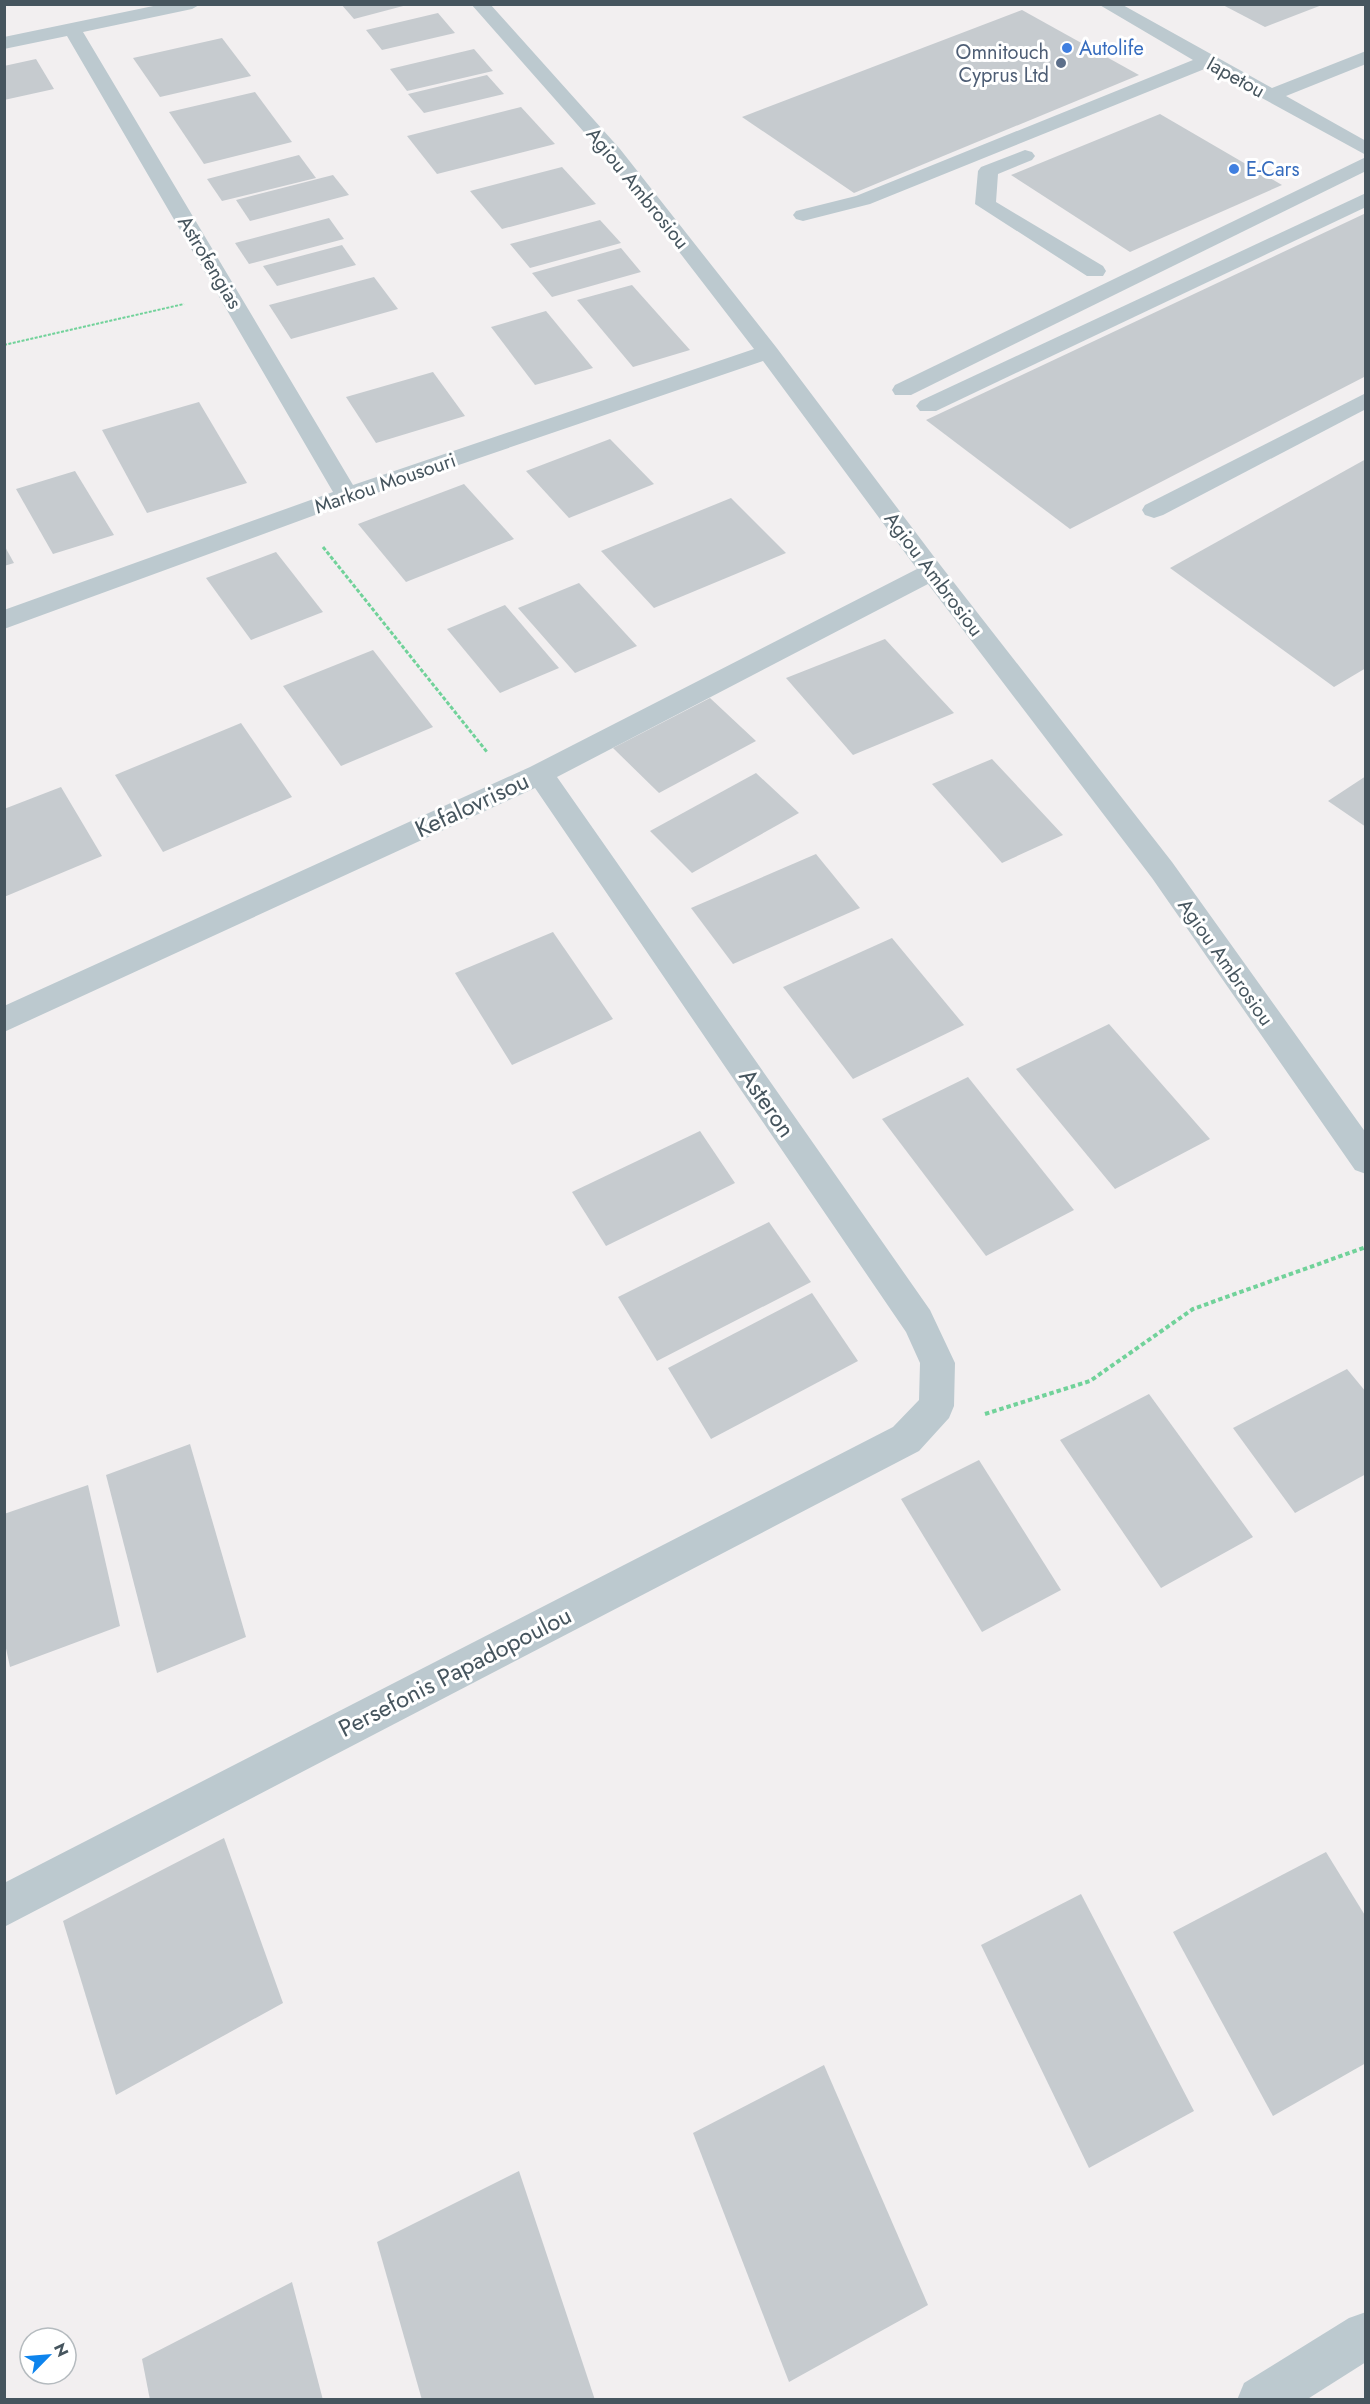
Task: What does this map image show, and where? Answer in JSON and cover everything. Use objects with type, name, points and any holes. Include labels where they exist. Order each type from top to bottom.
[{"type":"street","points":[[4,43],[192,4]]},
{"type":"street","name":"Agiou Ambrosiou","points":[[480,4],[613,153],[768,352],[932,572],[1162,870],[1365,1160]]},
{"type":"street","name":"Iapetou","points":[[1107,4],[1365,149]]},
{"type":"street","name":"Astrofengias","points":[[72,29],[347,495]]},
{"type":"street","points":[[1270,96],[1365,57]]},
{"type":"street","points":[[803,215],[863,200],[1208,61]]},
{"type":"street","points":[[1095,271],[985,204],[988,171],[1230,74]]},
{"type":"street","points":[[903,390],[1365,163]]},
{"type":"street","points":[[928,406],[1365,199]]},
{"type":"street","name":"Markou Mousouri","points":[[4,620],[347,495],[768,352]]},
{"type":"street","points":[[1154,510],[1365,400]]},
{"type":"street","name":"Kefalovrisou","points":[[4,1020],[527,779],[932,572]]},
{"type":"street","name":"Asteron","points":[[527,779],[918,1321],[938,1364],[936,1406],[906,1439]]},
{"type":"street","name":"Persefonis Papadopoulou","points":[[4,1906],[906,1439]]},
{"type":"street","points":[[1262,2400],[1365,2335]]},
{"type":"path","points":[[4,345],[228,294]]},
{"type":"path","points":[[296,514],[527,779]]},
{"type":"path","points":[[906,1439],[1090,1381],[1193,1309],[1365,1247]]},
{"type":"building","points":[[341,4],[407,4],[407,5],[354,19]]},
{"type":"building","points":[[1221,4],[1322,4],[1322,5],[1265,27]]},
{"type":"building","points":[[1022,10],[1139,75],[854,193],[742,117]]},
{"type":"building","points":[[438,13],[455,33],[382,50],[366,30]]},
{"type":"building","points":[[222,38],[251,76],[160,97],[133,58]]},
{"type":"building","points":[[474,49],[493,71],[407,91],[390,69]]},
{"type":"building","points":[[36,59],[54,89],[4,100],[4,66]]},
{"type":"building","points":[[487,75],[504,94],[424,113],[408,94]]},
{"type":"building","points":[[255,92],[292,142],[204,164],[169,112]]},
{"type":"building","points":[[521,107],[555,144],[437,174],[407,136]]},
{"type":"building","points":[[1160,114],[1282,185],[1130,252],[1011,175]]},
{"type":"building","points":[[299,155],[316,178],[222,201],[207,179]]},
{"type":"building","points":[[562,167],[596,204],[502,229],[470,191]]},
{"type":"building","points":[[333,175],[349,195],[250,221],[236,200]]},
{"type":"building","points":[[1366,213],[1366,376],[1070,529],[926,420]]},
{"type":"building","points":[[329,218],[344,239],[249,264],[235,243]]},
{"type":"building","points":[[600,220],[621,243],[530,268],[510,244]]},
{"type":"building","points":[[342,245],[356,265],[277,286],[263,266]]},
{"type":"building","points":[[621,248],[641,272],[552,297],[532,273]]},
{"type":"building","points":[[374,277],[398,309],[291,339],[269,305]]},
{"type":"building","points":[[632,285],[690,350],[633,367],[577,300]]},
{"type":"building","points":[[546,311],[593,368],[535,385],[491,327]]},
{"type":"building","points":[[433,372],[465,416],[376,443],[346,397]]},
{"type":"building","points":[[199,402],[247,483],[147,513],[102,430]]},
{"type":"building","points":[[610,439],[654,484],[569,518],[526,471]]},
{"type":"building","points":[[1366,459],[1366,668],[1334,687],[1170,568]]},
{"type":"building","points":[[75,471],[114,535],[53,554],[16,489]]},
{"type":"building","points":[[464,484],[514,539],[406,582],[358,524]]},
{"type":"building","points":[[731,498],[786,553],[654,608],[601,551]]},
{"type":"building","points":[[4,545],[14,563],[4,566]]},
{"type":"building","points":[[276,552],[323,612],[251,640],[206,578]]},
{"type":"building","points":[[579,583],[637,646],[575,673],[518,608]]},
{"type":"building","points":[[505,605],[559,668],[500,693],[447,629]]},
{"type":"building","points":[[885,639],[954,713],[853,755],[786,678]]},
{"type":"building","points":[[373,650],[433,727],[341,766],[283,686]]},
{"type":"building","points":[[710,698],[756,741],[659,793],[613,748]]},
{"type":"building","points":[[241,723],[292,797],[163,852],[115,775]]},
{"type":"building","points":[[992,759],[1063,835],[1002,863],[932,784]]},
{"type":"building","points":[[756,773],[799,813],[692,873],[650,831]]},
{"type":"building","points":[[1366,776],[1366,827],[1328,801]]},
{"type":"building","points":[[61,787],[102,856],[4,897],[4,809]]},
{"type":"building","points":[[816,854],[860,908],[733,964],[691,908]]},
{"type":"building","points":[[553,932],[613,1019],[512,1065],[455,973]]},
{"type":"building","points":[[892,938],[964,1025],[853,1079],[783,987]]},
{"type":"building","points":[[1109,1024],[1210,1139],[1115,1189],[1016,1069]]},
{"type":"building","points":[[968,1077],[1074,1210],[986,1256],[882,1119]]},
{"type":"building","points":[[700,1131],[735,1183],[606,1246],[572,1192]]},
{"type":"building","points":[[769,1222],[811,1282],[657,1361],[618,1297]]},
{"type":"building","points":[[812,1293],[858,1361],[711,1439],[668,1368]]},
{"type":"building","points":[[1347,1369],[1366,1392],[1366,1474],[1295,1513],[1233,1428]]},
{"type":"building","points":[[1149,1394],[1253,1537],[1161,1588],[1060,1440]]},
{"type":"building","points":[[190,1444],[246,1637],[157,1673],[106,1475]]},
{"type":"building","points":[[979,1460],[1061,1590],[982,1632],[901,1499]]},
{"type":"building","points":[[88,1485],[120,1626],[10,1667],[4,1639],[4,1514]]},
{"type":"building","points":[[224,1838],[283,2003],[116,2095],[63,1921]]},
{"type":"building","points":[[1326,1852],[1366,1917],[1366,2063],[1273,2116],[1173,1932]]},
{"type":"building","points":[[1081,1894],[1194,2111],[1089,2168],[981,1945]]},
{"type":"building","points":[[824,2065],[928,2305],[789,2382],[693,2133]]},
{"type":"building","points":[[519,2171],[595,2400],[422,2400],[377,2242]]},
{"type":"building","points":[[292,2282],[323,2400],[150,2400],[142,2359]]},
{"type":"place","name":"Autolife","points":[[1067,48]]},
{"type":"place","name":"Omnitouch Cyprus Ltd","points":[[1061,63]]},
{"type":"place","name":"E-Cars","points":[[1234,169]]}]
